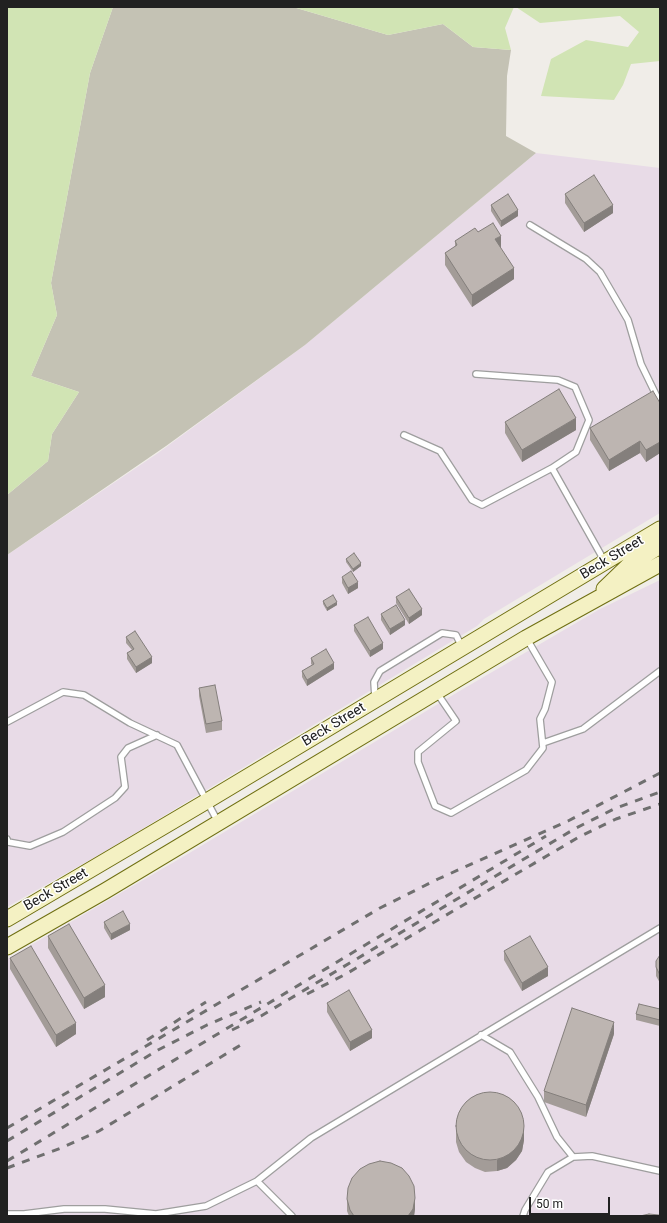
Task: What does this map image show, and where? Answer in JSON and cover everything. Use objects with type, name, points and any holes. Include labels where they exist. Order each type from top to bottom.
[{"type":"main road","name":"Beck Street","points":[[7,919],[207,801],[660,529]]},
{"type":"main road","points":[[592,601],[629,565],[660,546]]},
{"type":"main road","name":"Beck Street","points":[[7,947],[526,638],[660,564]]},
{"type":"lane","points":[[530,225],[586,259],[600,272],[628,320],[641,364],[660,403]]},
{"type":"lane","points":[[404,435],[440,451],[472,500],[482,504],[552,468],[576,452],[589,420],[575,387],[558,380],[476,374]]},
{"type":"lane","points":[[552,468],[605,562]]},
{"type":"lane","points":[[376,700],[374,682],[380,671],[442,633],[456,635],[463,648]]},
{"type":"lane","points":[[436,691],[456,721],[418,752],[418,762],[422,777],[435,806],[451,813],[526,770],[543,748],[540,719],[545,709],[552,682],[526,638]]},
{"type":"lane","points":[[543,743],[583,729],[660,671]]},
{"type":"lane","points":[[7,722],[63,692],[84,695],[130,723],[177,746],[218,822]]},
{"type":"lane","points":[[7,839],[8,842],[30,846],[63,832],[115,798],[125,787],[121,756],[128,748],[157,735]]},
{"type":"lane","points":[[7,1214],[24,1214],[64,1209],[105,1209],[156,1214],[206,1206],[256,1182],[311,1138],[660,928]]},
{"type":"lane","points":[[481,1035],[510,1052],[538,1097],[557,1137],[573,1157]]},
{"type":"lane","points":[[523,1216],[525,1210],[548,1172],[573,1157],[592,1156],[660,1171]]},
{"type":"lane","points":[[256,1182],[292,1216]]},
{"type":"shaded area","points":[[113,7],[293,7],[388,35],[443,24],[473,47],[511,50],[507,76],[506,136],[536,153],[305,345],[166,446],[7,555],[7,495],[48,461],[52,434],[79,392],[31,376],[57,315],[51,283],[90,73]]},
{"type":"shaded area","points":[[536,153],[660,168],[660,513],[484,619],[477,626],[109,849],[7,907],[7,555],[158,453],[305,345]]},
{"type":"shaded area","points":[[660,580],[660,1216],[7,1216],[7,959],[181,858],[463,689],[600,609]]},
{"type":"green space","points":[[7,7],[113,7],[90,73],[51,283],[57,315],[31,376],[79,392],[52,434],[48,461],[7,495]]},
{"type":"green space","points":[[293,7],[514,7],[505,28],[511,50],[473,47],[443,24],[388,35]]},
{"type":"green space","points":[[516,7],[660,7],[660,61],[631,64],[623,85],[614,100],[541,96],[551,59],[586,40],[628,47],[639,32],[620,16],[540,23]]},
{"type":"building","points":[[594,175],[613,205],[584,223],[565,194]]},
{"type":"building","points":[[508,194],[518,210],[501,221],[491,205]]},
{"type":"building","points":[[493,223],[501,236],[495,239],[514,268],[472,295],[445,253],[457,245],[455,241],[475,228],[478,232]]},
{"type":"building","points":[[559,389],[576,418],[522,450],[505,422]]},
{"type":"building","points":[[653,391],[660,403],[660,442],[646,450],[640,441],[609,460],[590,428]]},
{"type":"building","points":[[354,553],[361,563],[353,569],[346,559]]},
{"type":"building","points":[[351,571],[358,582],[348,588],[342,577]]},
{"type":"building","points":[[409,589],[422,609],[409,618],[396,597]]},
{"type":"building","points":[[333,595],[337,602],[327,608],[323,601]]},
{"type":"building","points":[[396,605],[405,620],[390,629],[381,614]]},
{"type":"building","points":[[368,617],[383,643],[370,651],[354,625]]},
{"type":"building","points":[[135,631],[152,657],[136,667],[127,653],[134,649],[126,637]]},
{"type":"building","points":[[326,649],[334,663],[307,680],[302,671],[314,664],[311,658]]},
{"type":"building","points":[[215,685],[222,721],[206,724],[199,688]]},
{"type":"building","points":[[123,911],[130,924],[111,934],[104,922]]},
{"type":"building","points":[[69,924],[105,985],[84,998],[48,936]]},
{"type":"building","points":[[530,936],[548,967],[522,983],[504,951]]},
{"type":"building","points":[[31,946],[76,1023],[56,1035],[10,958]]},
{"type":"building","points":[[660,955],[660,975],[656,967],[656,961]]},
{"type":"building","points":[[349,990],[372,1030],[350,1042],[327,1003]]},
{"type":"building","points":[[639,1004],[660,1009],[660,1020],[636,1014]]},
{"type":"building","points":[[572,1008],[614,1022],[586,1105],[544,1091]]},
{"type":"building","points":[[490,1092],[503,1095],[514,1102],[521,1113],[524,1126],[521,1139],[514,1150],[503,1157],[490,1160],[477,1157],[466,1150],[459,1139],[456,1126],[459,1113],[466,1102],[477,1095]]},
{"type":"building","points":[[380,1161],[391,1163],[402,1168],[409,1176],[414,1186],[415,1198],[413,1209],[408,1216],[354,1216],[350,1210],[347,1199],[348,1188],[352,1178],[360,1169],[369,1164]]},
{"type":"building","points":[[649,1214],[659,1215],[660,1216],[640,1216]]},
{"type":"railway","points":[[7,1128],[380,908],[438,879],[568,821],[660,773]]},
{"type":"railway","points":[[232,1030],[261,1016],[576,828],[616,808],[660,792]]},
{"type":"railway","points":[[307,994],[346,974],[579,837],[616,819],[660,804]]},
{"type":"railway","points":[[7,1161],[546,836]]},
{"type":"railway","points":[[147,1040],[206,1002]]},
{"type":"railway","points":[[7,1141],[158,1050],[207,1025],[261,1002]]},
{"type":"railway","points":[[7,1168],[61,1148],[99,1131],[244,1043]]}]
